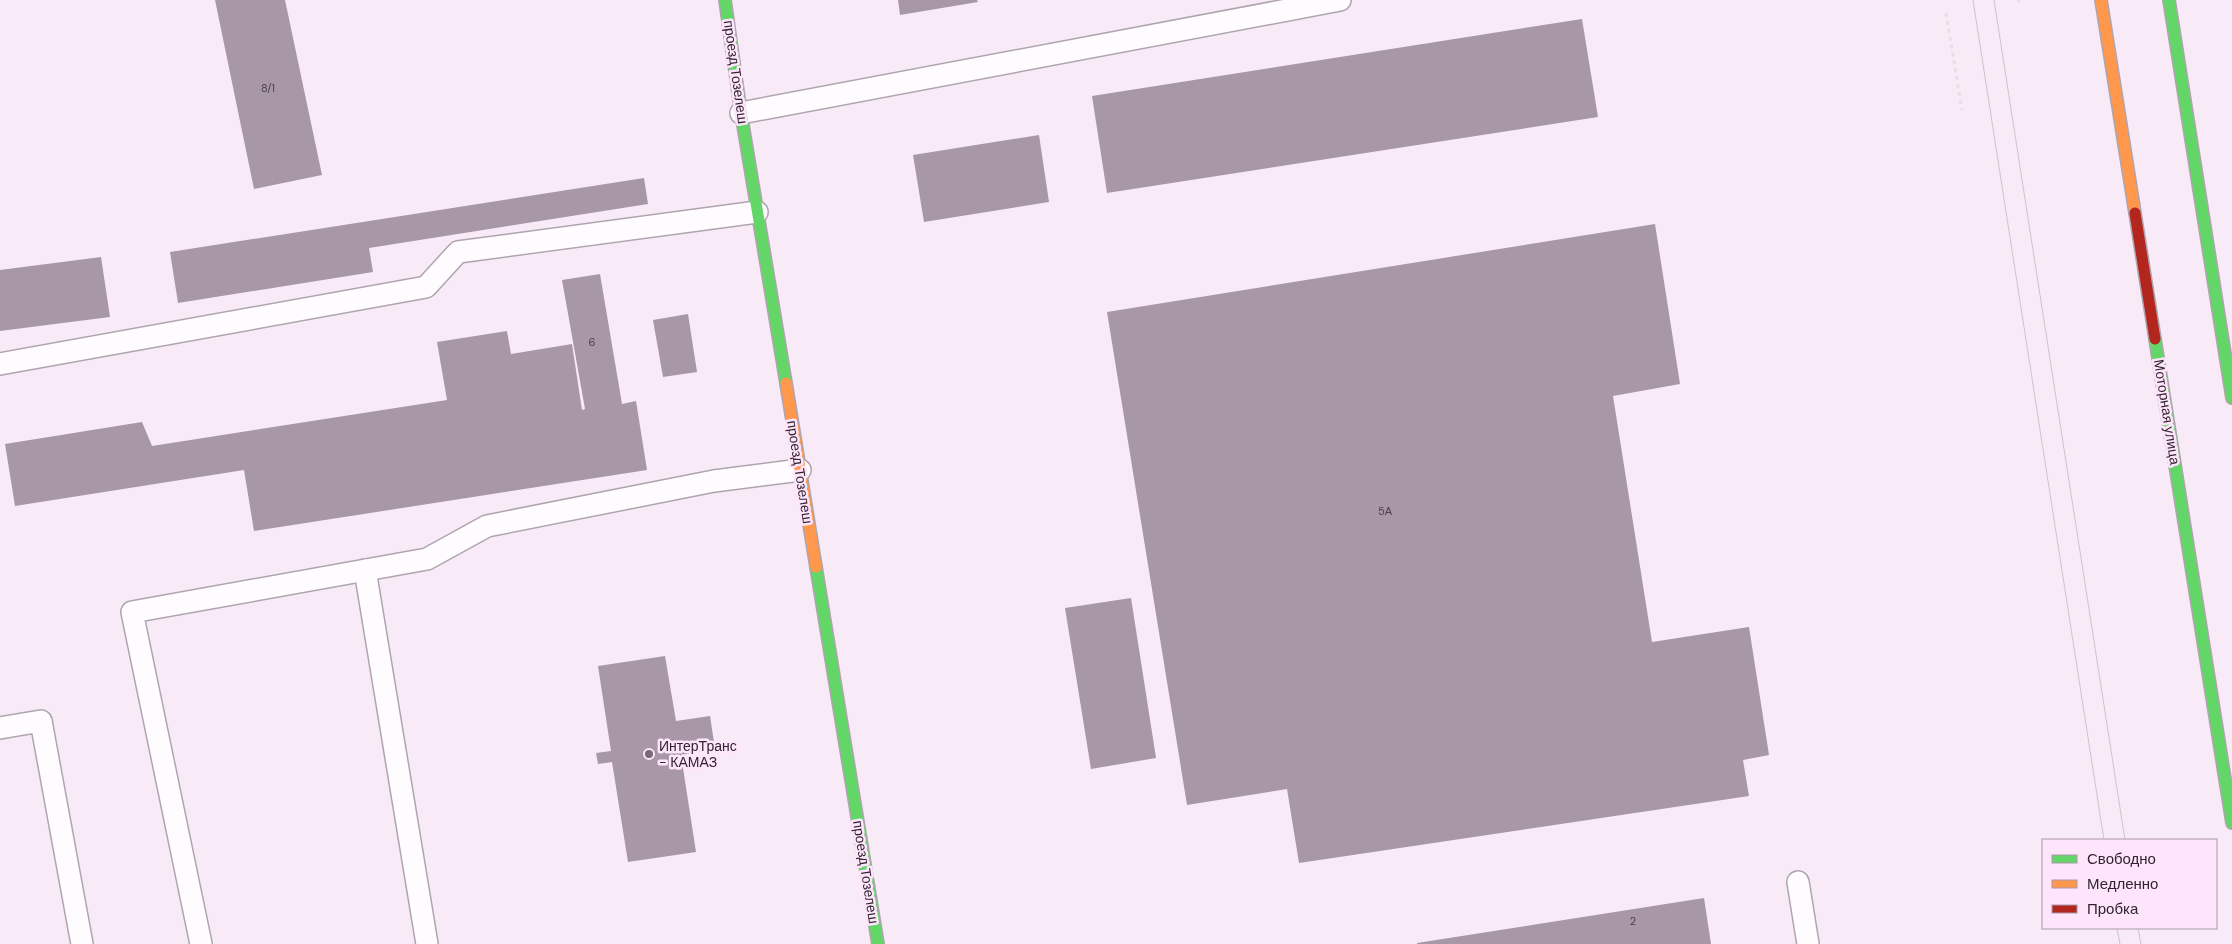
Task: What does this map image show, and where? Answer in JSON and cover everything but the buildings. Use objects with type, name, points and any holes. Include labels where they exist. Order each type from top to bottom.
[{"type":"main road","name":"проезд Тозелеш","points":[[725,0],[757,212],[878,944]]},
{"type":"main road","name":"Моторная улица","points":[[2101,0],[2232,823]]},
{"type":"main road","points":[[2169,0],[2232,398]]},
{"type":"lane","points":[[741,113],[1340,0]]},
{"type":"lane","points":[[0,364],[426,287],[458,252],[757,212]]},
{"type":"lane","points":[[202,944],[132,612],[427,559],[487,526],[714,481],[800,470]]},
{"type":"lane","points":[[366,570],[427,944]]},
{"type":"lane","points":[[0,728],[41,721],[82,944]]},
{"type":"lane","points":[[1798,882],[1808,944]]},
{"type":"path","points":[[1946,13],[1962,110]]},
{"type":"tram line","points":[[1973,0],[2104,839]]},
{"type":"tram line","points":[[1994,0],[2125,839]]},
{"type":"tram line","points":[[2117,929],[2120,944]]},
{"type":"tram line","points":[[2138,929],[2141,944]]},
{"type":"traffic: fast","points":[[725,0],[741,113],[786,383]]},
{"type":"traffic: fast","points":[[2169,0],[2232,398]]},
{"type":"traffic: fast","points":[[2155,339],[2232,823]]},
{"type":"traffic: fast","points":[[816,567],[878,944]]},
{"type":"traffic: slow","points":[[2101,0],[2135,213]]},
{"type":"traffic: slow","points":[[786,383],[816,567]]},
{"type":"traffic: jam","points":[[2135,213],[2155,339]]},
{"type":"place","name":"ИнтерТранс - КАМАЗ","points":[[649,754]]}]
